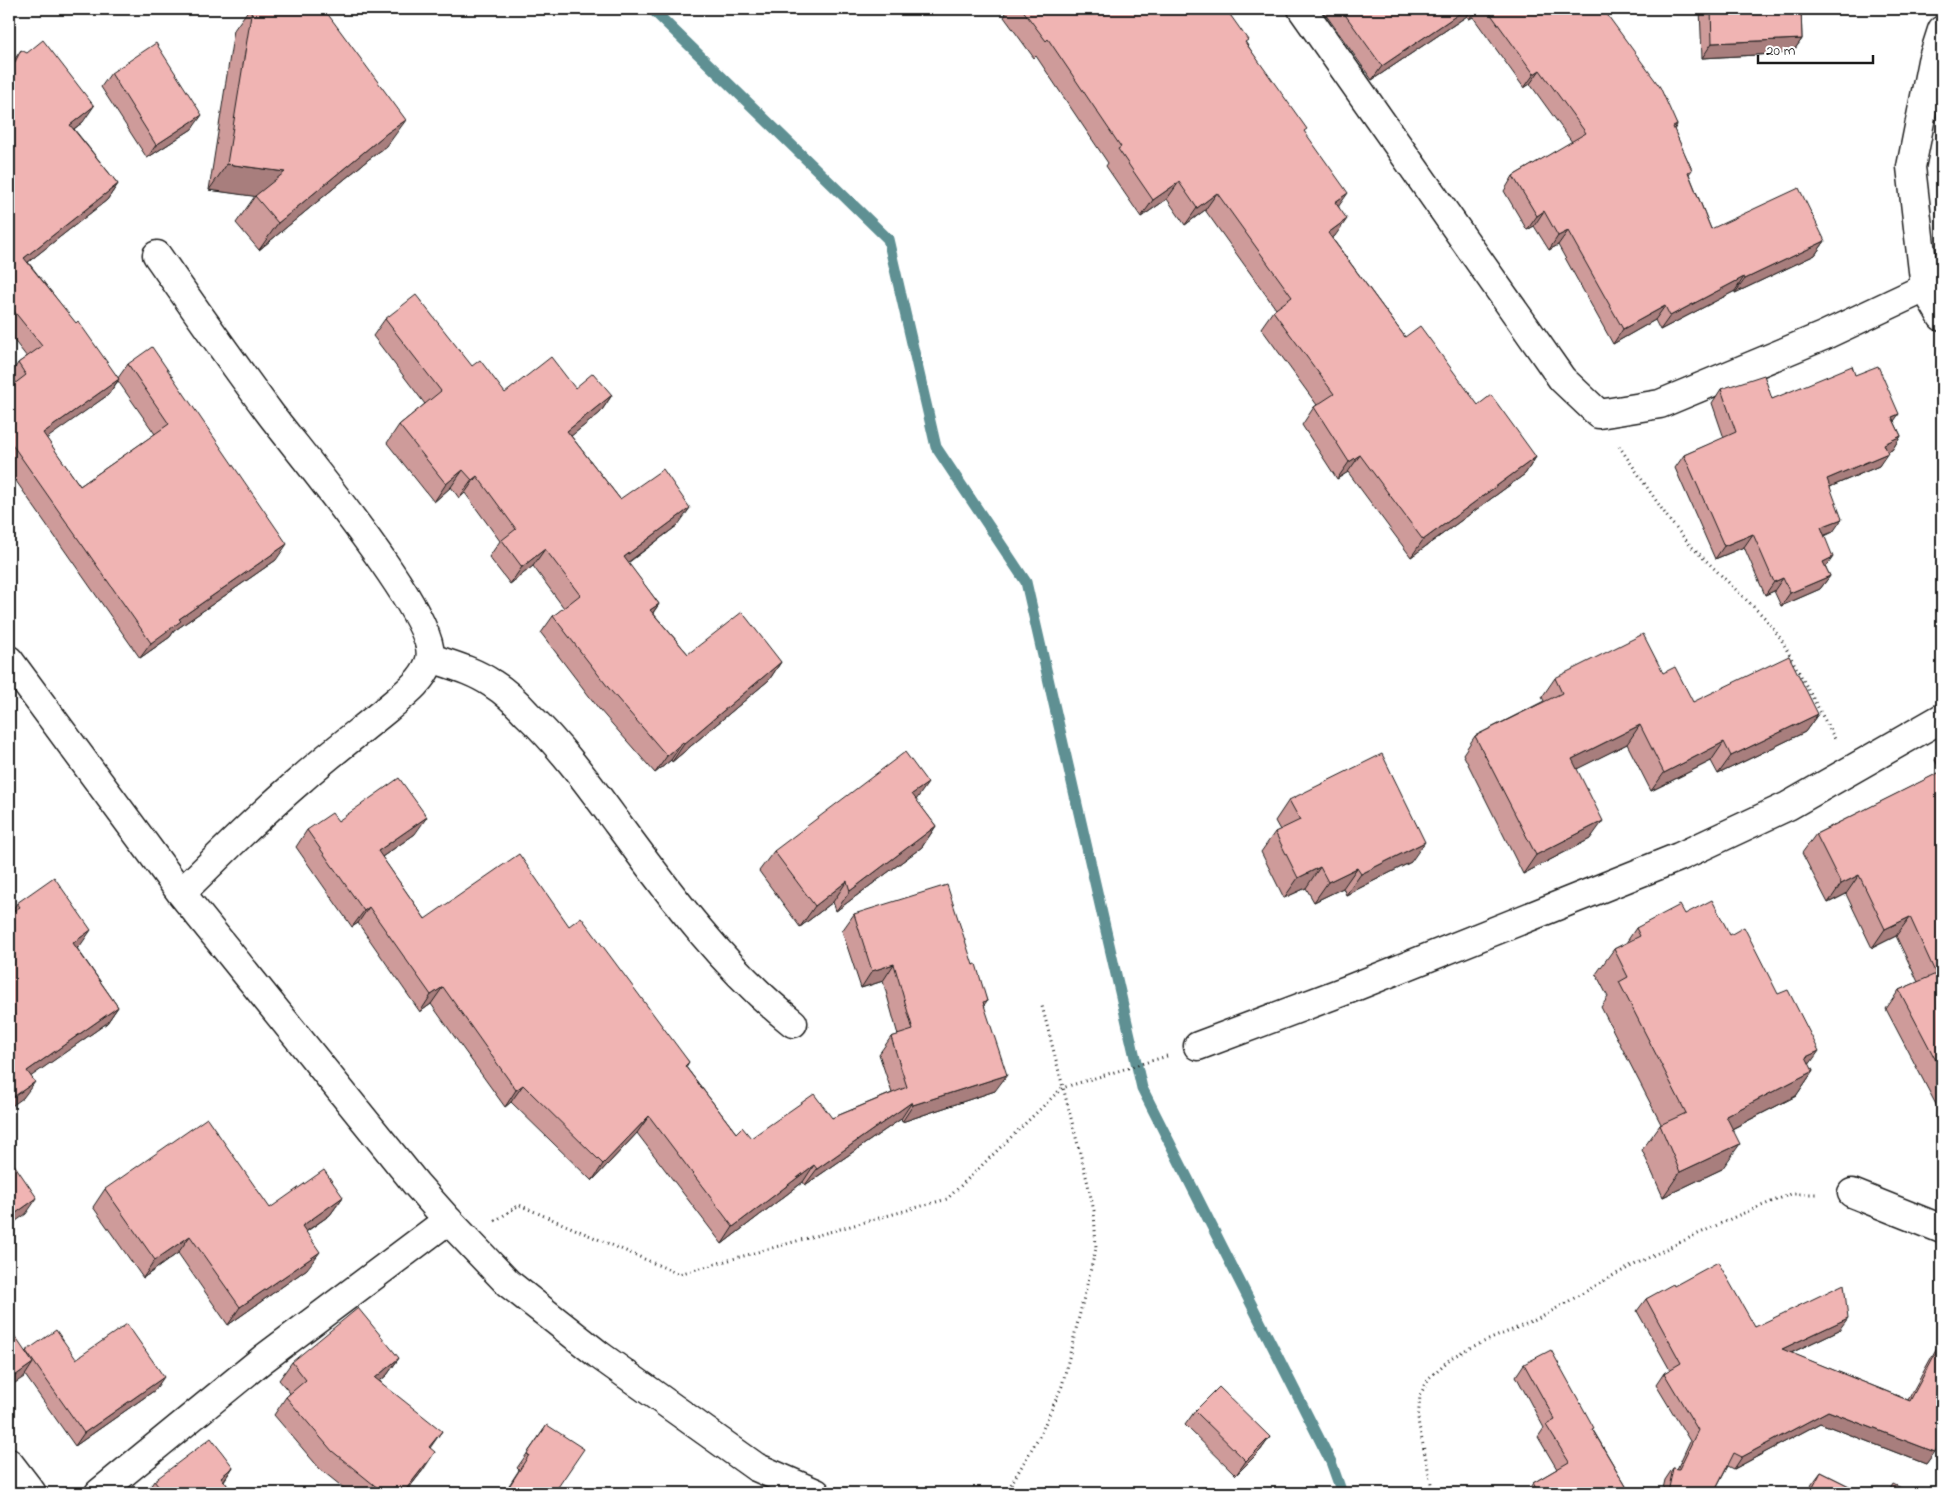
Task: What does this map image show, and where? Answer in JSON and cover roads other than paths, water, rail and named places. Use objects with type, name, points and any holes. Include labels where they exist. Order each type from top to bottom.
[{"type":"street","points":[[1302,9],[1562,379],[1599,414],[1660,404],[1823,336],[1925,288]]},
{"type":"street","points":[[1942,30],[1932,61],[1910,167],[1925,288],[1942,317]]},
{"type":"street","points":[[157,256],[246,381],[356,523],[390,572],[412,607],[430,650],[428,665],[415,684],[351,740],[302,778],[181,893]]},
{"type":"street","points":[[430,658],[462,668],[495,685],[540,726],[576,766],[670,893],[737,972],[770,1004],[793,1022]]},
{"type":"street","points":[[9,660],[181,893],[410,1176],[448,1220],[508,1283],[599,1355],[756,1468],[816,1493]]},
{"type":"street","points":[[1198,1046],[1347,990],[1679,857],[1788,806],[1942,718]]},
{"type":"street","points":[[1852,1193],[1942,1229]]},
{"type":"street","points":[[100,1493],[262,1359],[448,1220]]},
{"type":"street","points":[[9,1464],[32,1493]]},
{"type":"waterway","points":[[652,9],[888,239],[936,447],[1026,582],[1142,1088],[1331,1462],[1342,1493]]}]
